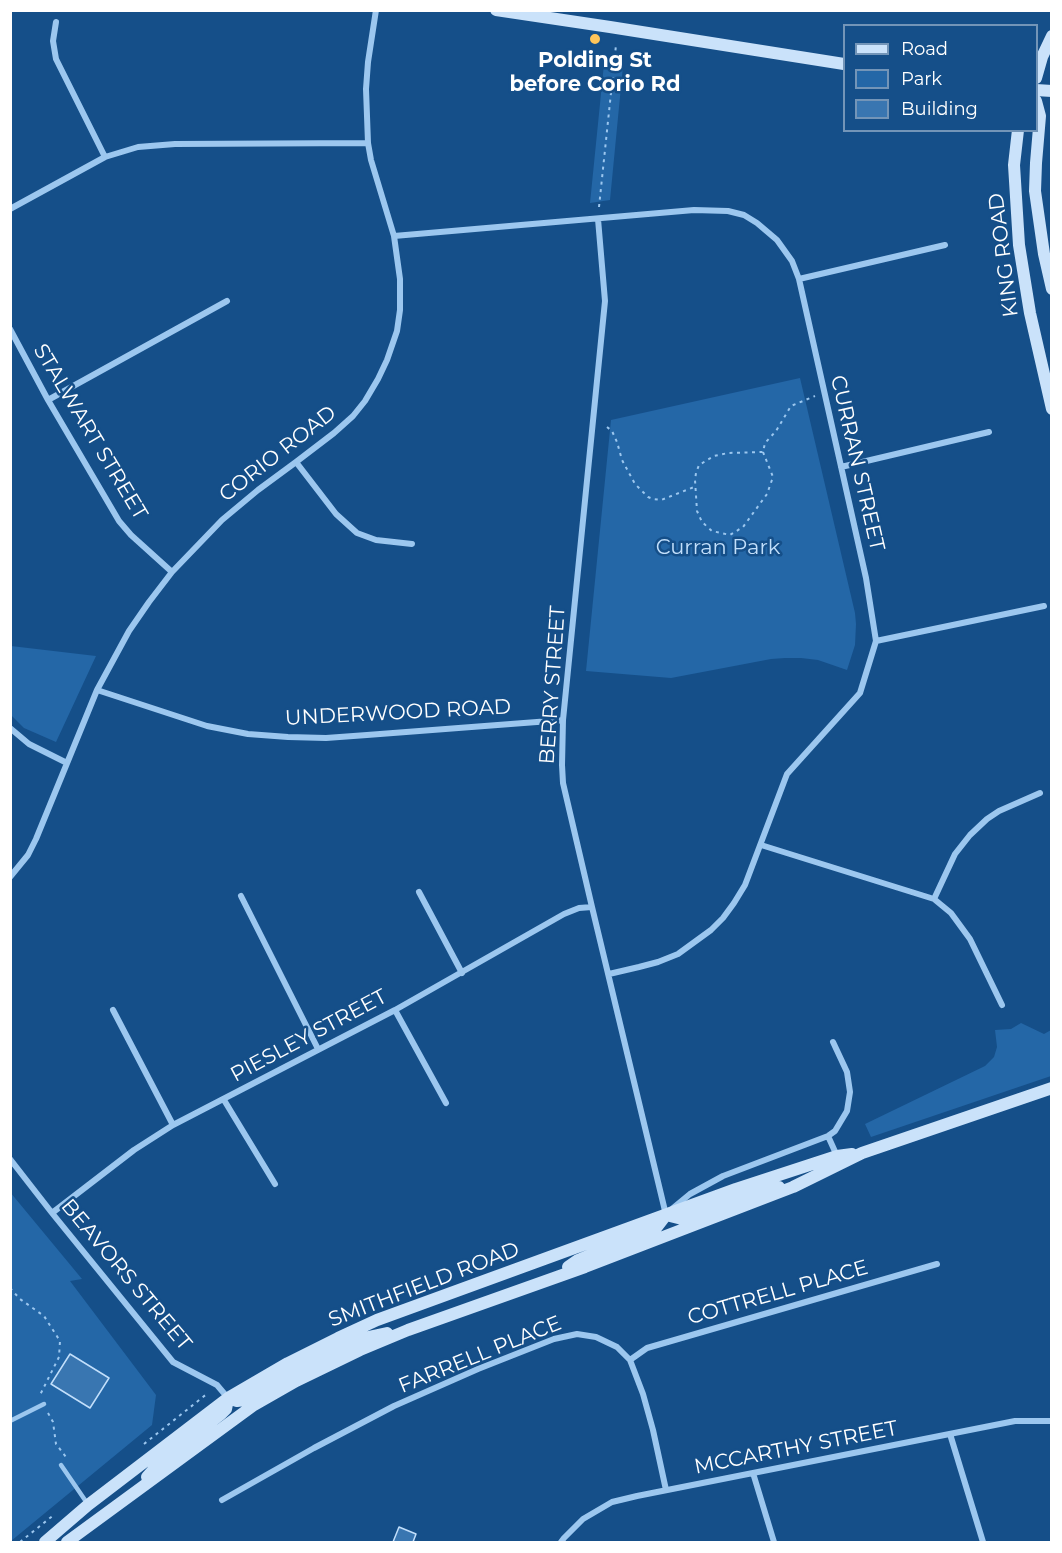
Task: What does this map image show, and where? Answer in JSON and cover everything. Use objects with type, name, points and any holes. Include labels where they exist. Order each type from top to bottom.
[{"type":"main road","points":[[496,10],[843,64]]},
{"type":"main road","points":[[1038,71],[1052,36]]},
{"type":"main road","name":"KING ROAD","points":[[1038,108],[1040,116],[1035,191],[1044,254],[1052,289]]},
{"type":"main road","name":"KING ROAD","points":[[1018,132],[1014,165],[1019,245],[1030,313],[1052,409]]},
{"type":"main road","name":"SMITHFIELD ROAD","points":[[67,1542],[254,1405],[296,1381],[360,1350],[408,1330],[548,1280],[804,1183],[862,1153],[1052,1088]]},
{"type":"main road","name":"SMITHFIELD ROAD","points":[[45,1542],[88,1505],[228,1398],[288,1363],[377,1320],[736,1189],[837,1156],[862,1153]]},
{"type":"main road","points":[[548,1280],[578,1260],[656,1228],[666,1215],[682,1219],[763,1190],[804,1183]]},
{"type":"main road","points":[[132,1495],[163,1459],[226,1409],[228,1398],[237,1401],[244,1400],[274,1382],[359,1339],[408,1330]]},
{"type":"street","name":"CORIO ROAD","points":[[10,877],[28,855],[36,839],[97,690],[129,631],[172,572],[222,520],[353,416],[378,379],[387,360],[400,310],[400,279],[394,236],[368,143],[366,89],[376,10]]},
{"type":"street","points":[[56,22],[53,42],[56,59],[105,157]]},
{"type":"street","points":[[10,208],[105,157],[138,147],[175,144],[368,143]]},
{"type":"street","name":"CURRAN STREET","points":[[394,236],[694,210],[728,211],[744,215],[777,240],[792,261],[799,279],[866,578],[876,641],[860,693],[787,774],[745,885],[734,903],[711,930],[678,954],[639,968],[609,974]]},
{"type":"street","name":"BERRY STREET","points":[[598,219],[605,301],[563,720],[562,765],[592,907],[666,1215]]},
{"type":"street","points":[[799,279],[945,245]]},
{"type":"street","points":[[48,400],[227,301]]},
{"type":"street","name":"STALWART STREET","points":[[10,329],[118,521],[172,572]]},
{"type":"street","points":[[841,467],[989,432]]},
{"type":"street","points":[[296,462],[336,514],[357,533],[376,540],[412,544]]},
{"type":"street","points":[[876,641],[1044,606]]},
{"type":"street","name":"UNDERWOOD ROAD","points":[[97,690],[207,726],[248,734],[288,737],[326,738],[563,720]]},
{"type":"street","points":[[10,728],[29,744],[67,763]]},
{"type":"street","points":[[934,899],[955,854],[970,835],[999,811],[1040,793]]},
{"type":"street","points":[[761,845],[934,899],[951,913],[970,939],[1002,1005]]},
{"type":"street","points":[[419,892],[462,973]]},
{"type":"street","points":[[241,896],[318,1049]]},
{"type":"street","name":"PIESLEY STREET","points":[[52,1213],[141,1146],[173,1125],[395,1010],[564,914],[579,908],[592,907]]},
{"type":"street","points":[[113,1010],[173,1125]]},
{"type":"street","points":[[395,1010],[446,1103]]},
{"type":"street","points":[[666,1215],[690,1194],[723,1176],[828,1136],[838,1128],[847,1111],[850,1099],[850,1080],[833,1042]]},
{"type":"street","points":[[224,1100],[275,1184]]},
{"type":"street","points":[[828,1136],[837,1156]]},
{"type":"street","name":"BEAVORS STREET","points":[[10,1159],[172,1362],[217,1385],[228,1398]]},
{"type":"street","name":"COTTRELL PLACE","points":[[630,1360],[647,1348],[937,1264]]},
{"type":"street","name":"FARRELL PLACE","points":[[222,1500],[394,1406],[554,1339],[577,1334],[596,1337],[617,1347],[630,1360]]},
{"type":"street","points":[[630,1360],[653,1430],[666,1490]]},
{"type":"street","name":"MCCARTHY STREET","points":[[561,1542],[584,1520],[612,1502],[1015,1421],[1052,1421]]},
{"type":"street","points":[[950,1434],[983,1542]]},
{"type":"street","points":[[753,1473],[774,1542]]},
{"type":"lane","points":[[10,1421],[44,1404]]},
{"type":"lane","points":[[61,1465],[88,1505]]},
{"type":"path","points":[[598,219],[616,45]]},
{"type":"path","points":[[763,452],[728,453],[714,456],[699,465],[695,486],[697,511],[702,522],[712,531],[730,535],[743,527],[767,494],[773,477],[763,452],[765,443],[776,431],[791,406],[824,392]]},
{"type":"path","points":[[607,427],[617,442],[622,460],[635,484],[648,497],[661,500],[695,486]]},
{"type":"path","points":[[10,1288],[20,1299],[44,1316],[60,1341],[59,1357],[39,1396],[53,1422],[56,1444],[68,1459]]},
{"type":"green space","points":[[604,64],[623,66],[610,200],[590,203]]},
{"type":"green space","name":"Curran Park","points":[[800,378],[855,613],[855,645],[847,670],[818,660],[785,658],[671,678],[586,671],[611,420]]},
{"type":"green space","points":[[11,646],[96,656],[56,742],[24,728],[11,715]]},
{"type":"green space","points":[[1021,1023],[1044,1034],[1051,1030],[1051,1076],[871,1137],[865,1124],[985,1066],[994,1057],[997,1047],[995,1030],[1011,1029]]},
{"type":"green space","points":[[10,1192],[82,1279],[70,1281],[156,1395],[152,1425],[11,1541]]},
{"type":"building","points":[[70,1354],[109,1378],[90,1408],[51,1384]]},
{"type":"building","points":[[399,1527],[416,1534],[413,1542],[393,1542]]},
{"type":"place","name":"Polding St before Corio Rd","points":[[595,39]]}]
